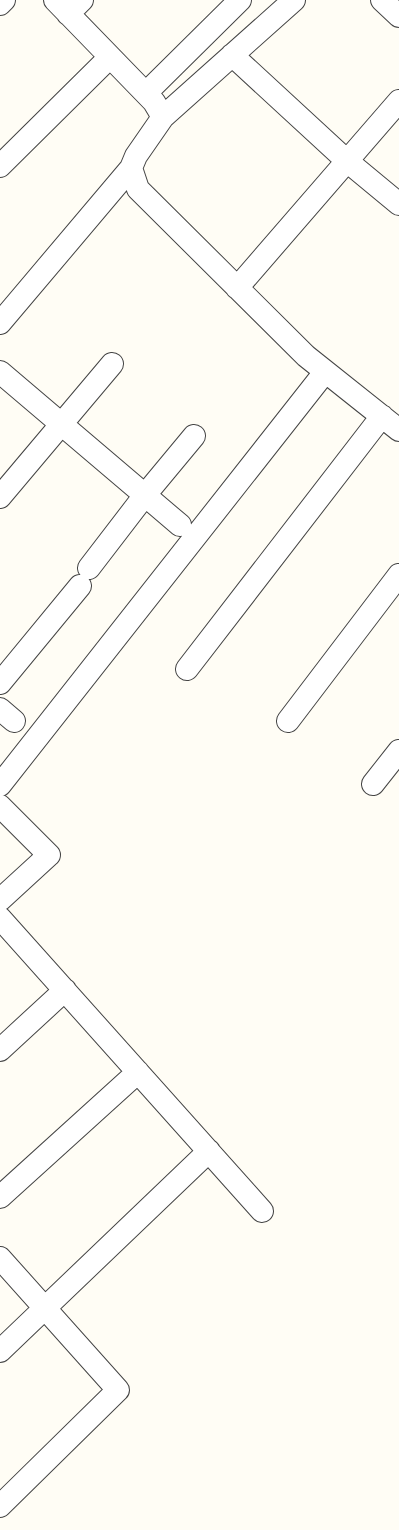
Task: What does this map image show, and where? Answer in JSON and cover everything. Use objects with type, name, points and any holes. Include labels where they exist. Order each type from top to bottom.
[{"type":"street","points":[[0,4],[4,0]]},
{"type":"street","points":[[146,93],[240,0]]},
{"type":"street","points":[[0,323],[131,168],[136,156],[163,117],[294,0]]},
{"type":"street","points":[[382,0],[399,16]]},
{"type":"street","points":[[69,5],[110,56],[154,102],[163,117]]},
{"type":"street","points":[[232,55],[347,160],[399,204]]},
{"type":"street","points":[[0,166],[110,56]]},
{"type":"street","points":[[237,288],[399,101]]},
{"type":"street","points":[[131,168],[138,189],[306,356],[399,430]]},
{"type":"street","points":[[0,497],[112,364]]},
{"type":"street","points":[[0,372],[180,525]]},
{"type":"street","points":[[0,785],[325,372]]},
{"type":"street","points":[[187,668],[382,416]]},
{"type":"street","points":[[0,683],[84,577],[145,495],[194,436]]},
{"type":"street","points":[[288,721],[399,575]]},
{"type":"street","points":[[374,784],[399,751]]},
{"type":"street","points":[[0,806],[49,855],[0,900]]},
{"type":"street","points":[[0,918],[262,1211]]},
{"type":"street","points":[[0,1050],[65,990]]},
{"type":"street","points":[[0,1197],[138,1072]]},
{"type":"street","points":[[0,1350],[209,1151]]},
{"type":"street","points":[[0,1258],[118,1390],[0,1506]]}]
